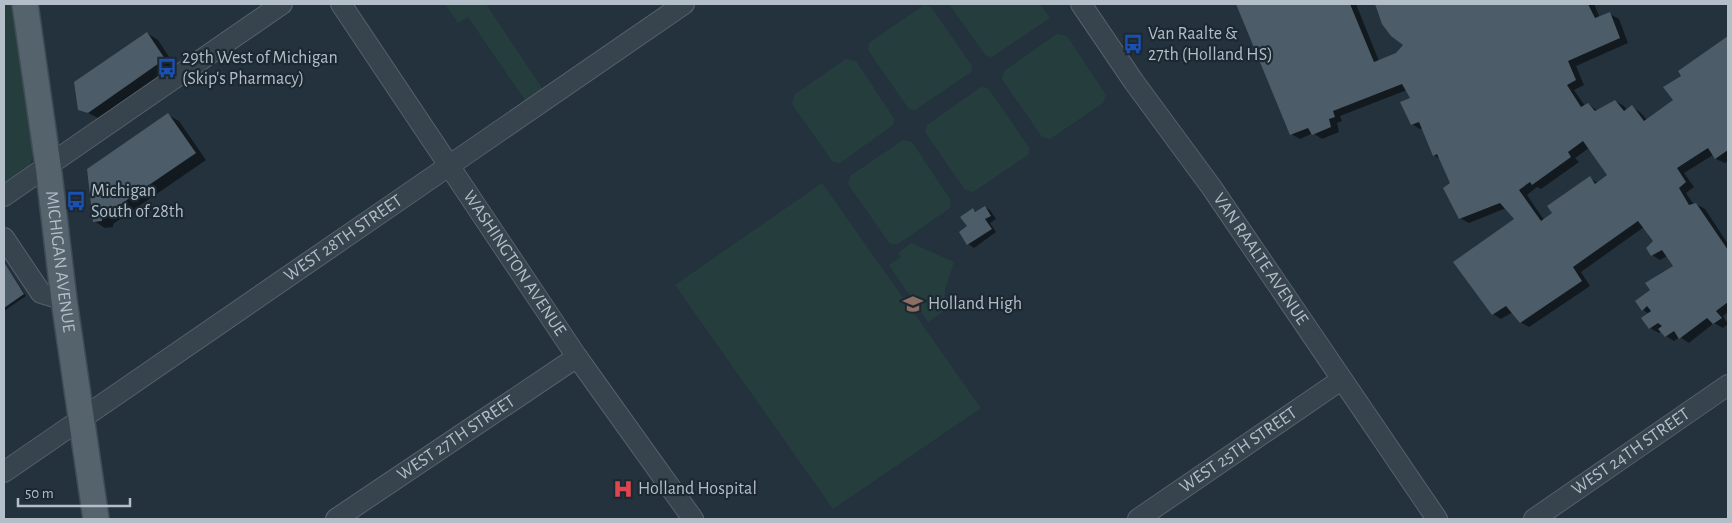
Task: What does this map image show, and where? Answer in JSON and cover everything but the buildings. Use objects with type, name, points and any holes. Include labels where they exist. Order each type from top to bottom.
[{"type":"main road","name":"MICHIGAN AVENUE","points":[[25,4],[48,165],[64,300],[96,519]]},
{"type":"street","points":[[4,196],[282,4]]},
{"type":"street","name":"WASHINGTON AVENUE","points":[[341,4],[577,357],[693,519]]},
{"type":"street","name":"WEST 28TH STREET","points":[[4,472],[684,4]]},
{"type":"street","name":"VAN RAALTE AVENUE","points":[[1083,4],[1134,82],[1212,188],[1437,519]]},
{"type":"street","points":[[4,238],[41,292],[64,300]]},
{"type":"street","name":"WEST 27TH STREET","points":[[336,519],[577,357]]},
{"type":"street","name":"WEST 25TH STREET","points":[[1138,519],[1341,380]]},
{"type":"street","name":"WEST 24TH STREET","points":[[1534,519],[1728,385]]},
{"type":"green space","points":[[4,4],[14,4],[33,154],[26,171],[4,188]]},
{"type":"green space","points":[[445,4],[486,4],[544,91],[527,103],[468,17],[458,23]]},
{"type":"green space","points":[[949,4],[1040,4],[1050,18],[992,57],[986,56]]},
{"type":"green space","points":[[924,5],[931,7],[972,66],[971,72],[915,110],[909,109],[868,50],[869,43]]},
{"type":"green space","points":[[1057,34],[1067,36],[1106,95],[1103,103],[1050,139],[1042,137],[1002,79],[1004,71]]},
{"type":"green space","points":[[846,59],[856,61],[895,120],[893,125],[840,163],[833,162],[792,104],[795,94]]},
{"type":"green space","points":[[981,87],[988,88],[1030,149],[1028,155],[973,192],[965,190],[925,132],[927,125]]},
{"type":"green space","points":[[903,140],[912,142],[951,201],[950,208],[898,244],[890,244],[848,184],[850,176]]},
{"type":"green space","points":[[822,183],[981,408],[833,509],[675,285]]},
{"type":"green space","points":[[911,243],[954,262],[945,289],[944,311],[928,322],[889,265],[901,257],[898,253]]},
{"type":"place","name":"Van Raalte & 27th (Holland HS)","points":[[1133,44]]},
{"type":"place","name":"29th West of Michigan (Skip's Pharmacy)","points":[[167,68]]},
{"type":"place","name":"Michigan South of 28th","points":[[76,201]]},
{"type":"place","name":"Holland High","points":[[913,304]]},
{"type":"place","name":"Holland Hospital","points":[[623,489]]}]
